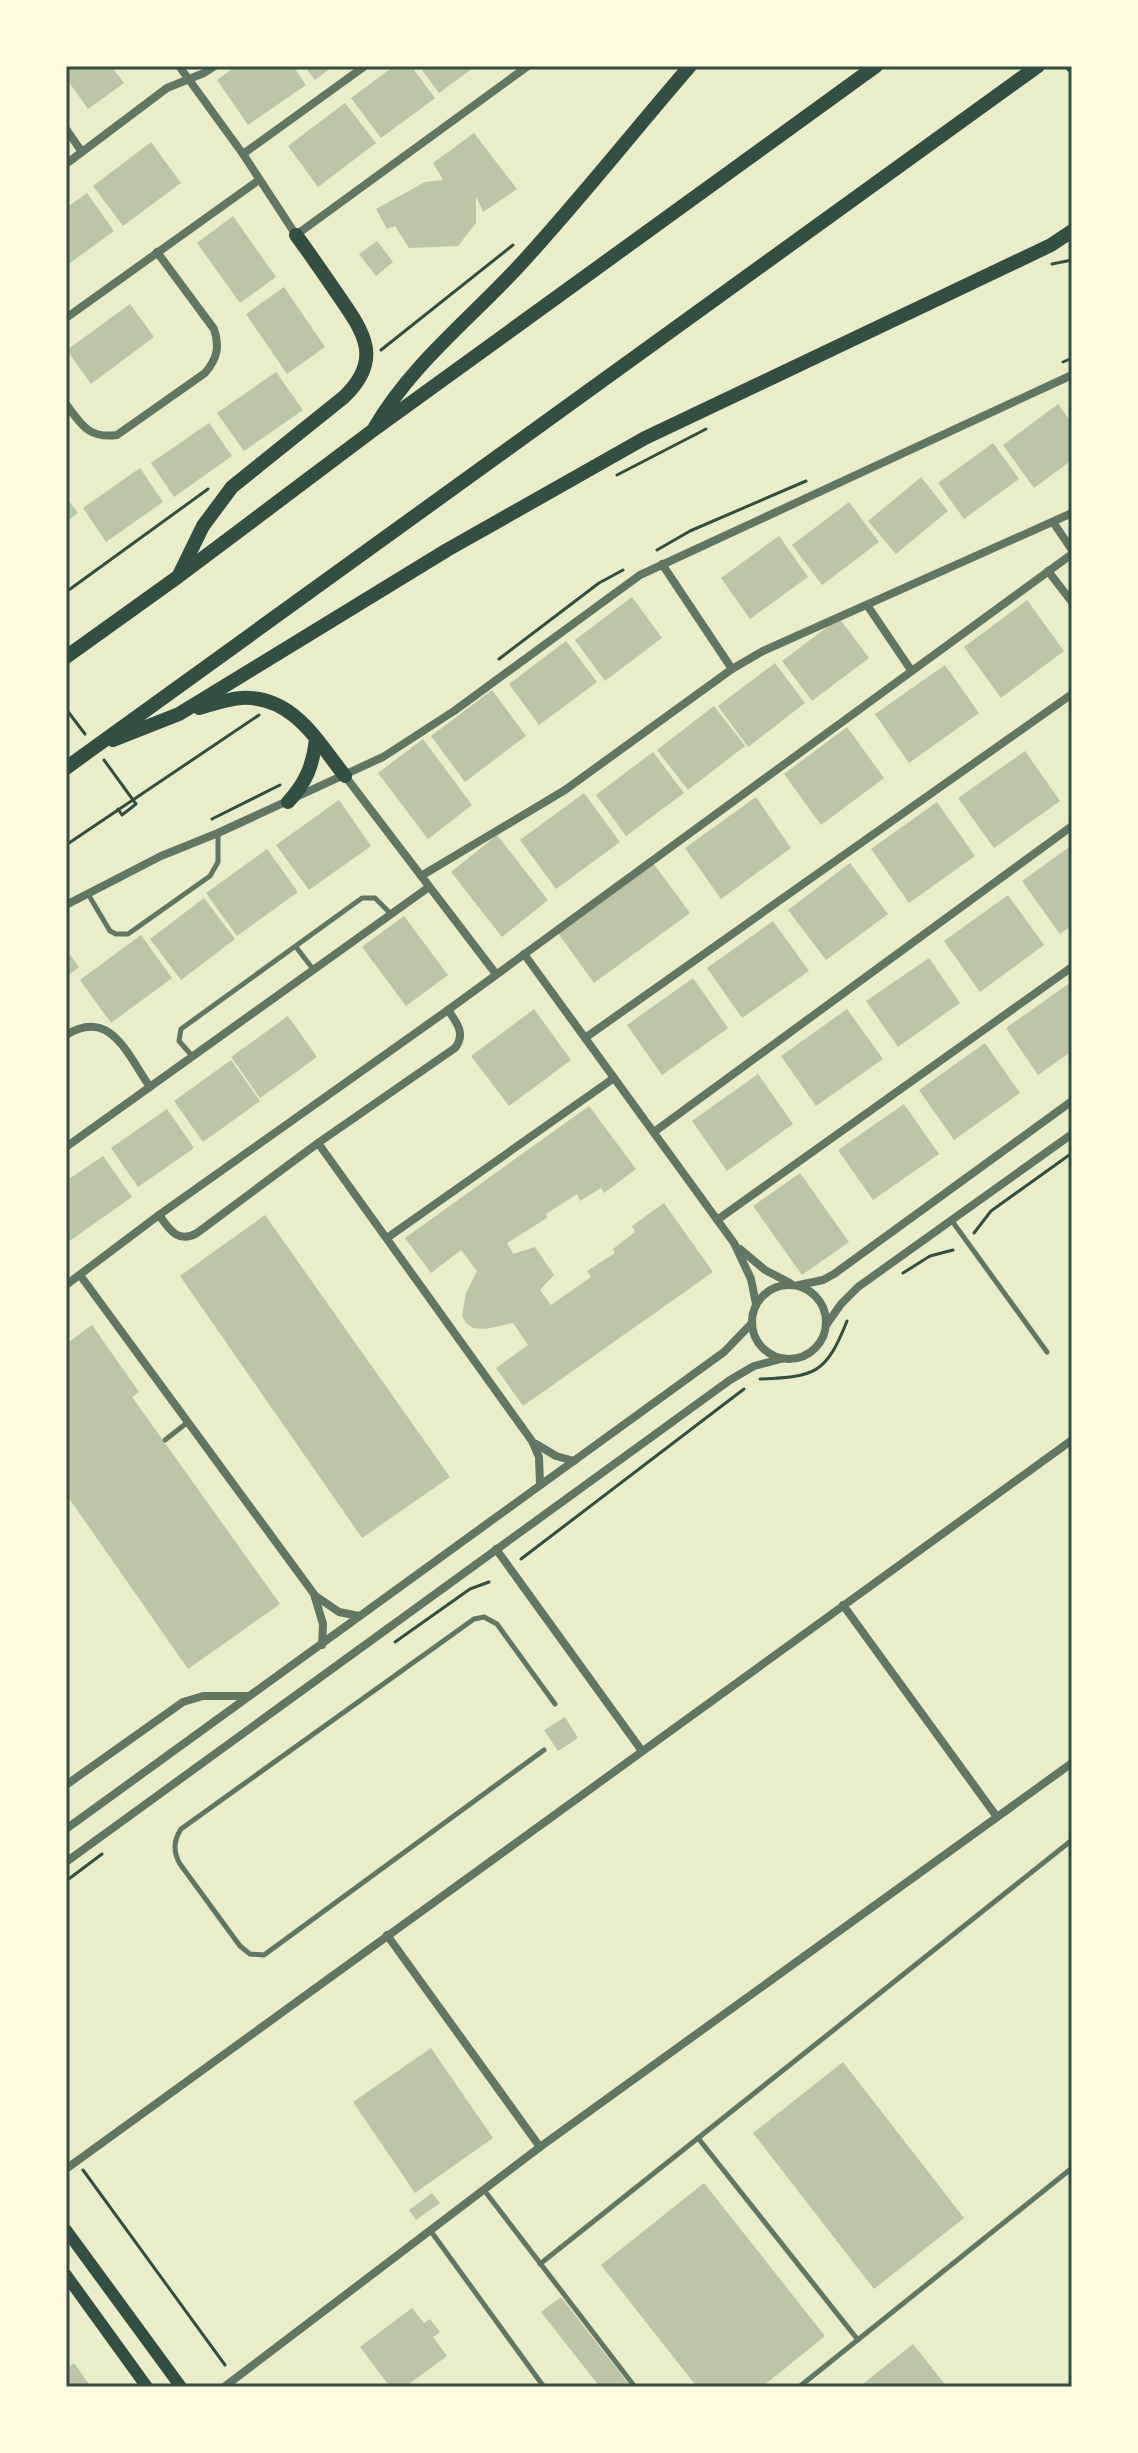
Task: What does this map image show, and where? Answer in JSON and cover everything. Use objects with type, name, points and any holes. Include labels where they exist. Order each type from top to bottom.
[{"type":"main road","points":[[372,431],[412,373],[482,305],[547,235],[690,66]]},
{"type":"main road","points":[[66,657],[876,66]]},
{"type":"main road","points":[[66,768],[1038,66]]},
{"type":"main road","points":[[179,714],[447,550],[645,438],[1051,245],[1072,231]]},
{"type":"main road","points":[[179,576],[203,526],[232,487],[344,397],[356,386],[363,373],[367,357],[364,334],[296,235]]},
{"type":"main road","points":[[1051,245],[1072,243]]},
{"type":"main road","points":[[94,747],[179,714],[241,698],[259,699],[292,712],[345,776]]},
{"type":"main road","points":[[288,802],[309,774],[316,739]]},
{"type":"main road","points":[[66,2230],[181,2387]]},
{"type":"main road","points":[[66,2275],[147,2387]]},
{"type":"street","points":[[179,66],[243,154],[296,235],[528,66]]},
{"type":"street","points":[[66,164],[157,94],[215,66]]},
{"type":"street","points":[[243,154],[365,66]]},
{"type":"street","points":[[66,129],[82,152]]},
{"type":"street","points":[[66,318],[259,180]]},
{"type":"street","points":[[66,404],[91,433],[104,437],[117,435],[205,373],[213,364],[218,341],[214,329],[157,252]]},
{"type":"street","points":[[66,905],[161,856],[345,776],[419,735],[618,589],[662,564],[1072,375]]},
{"type":"street","points":[[421,876],[565,790],[732,669],[784,641],[1072,513]]},
{"type":"street","points":[[66,1285],[1048,571],[1072,552],[1053,522]]},
{"type":"street","points":[[662,564],[732,669]]},
{"type":"street","points":[[1048,571],[1072,602]]},
{"type":"street","points":[[867,605],[911,670]]},
{"type":"street","points":[[585,1038],[1072,694]]},
{"type":"street","points":[[345,776],[496,974]]},
{"type":"street","points":[[654,1132],[1072,826]]},
{"type":"street","points":[[66,1147],[429,887]]},
{"type":"street","points":[[524,954],[734,1243],[754,1262],[812,1292],[821,1301],[827,1324]]},
{"type":"street","points":[[717,1220],[1072,967]]},
{"type":"street","points":[[159,1215],[175,1235],[191,1237],[318,1143],[455,1048],[459,1044],[460,1032],[448,1010]]},
{"type":"street","points":[[66,1035],[84,1026],[94,1025],[111,1032],[150,1087]]},
{"type":"street","points":[[387,1238],[614,1078]]},
{"type":"street","points":[[756,1304],[767,1291],[823,1280],[834,1274],[1072,1101]]},
{"type":"street","points":[[66,1862],[741,1372],[812,1352],[841,1304],[858,1287],[1072,1134]]},
{"type":"street","points":[[318,1143],[532,1441],[539,1457],[540,1484]]},
{"type":"street","points":[[734,1243],[751,1279],[756,1304],[752,1323],[754,1336],[760,1346],[781,1359]]},
{"type":"street","points":[[80,1275],[314,1594],[339,1612],[359,1616]]},
{"type":"street","points":[[66,1829],[724,1352],[752,1323]]},
{"type":"street","points":[[66,2169],[1072,1440]]},
{"type":"street","points":[[532,1441],[556,1456],[574,1461]]},
{"type":"street","points":[[496,1549],[642,1751]]},
{"type":"street","points":[[314,1594],[323,1624],[322,1645]]},
{"type":"street","points":[[843,1605],[997,1817]]},
{"type":"street","points":[[66,1785],[183,1702],[203,1696],[249,1696]]},
{"type":"street","points":[[224,2387],[540,2147],[1072,1763]]},
{"type":"street","points":[[387,1935],[540,2147]]},
{"type":"lane","points":[[88,894],[110,931],[128,934],[210,876],[218,862],[218,833]]},
{"type":"lane","points":[[193,1057],[179,1041],[181,1029],[367,897],[378,900],[391,914]]},
{"type":"lane","points":[[296,947],[313,970]]},
{"type":"lane","points":[[952,1221],[1047,1352]]},
{"type":"lane","points":[[165,1440],[188,1422]]},
{"type":"lane","points":[[544,1750],[264,1955],[250,1954],[240,1946],[180,1864],[174,1851],[181,1829],[474,1619],[484,1617],[497,1624],[555,1704]]},
{"type":"lane","points":[[540,2264],[1072,1840]]},
{"type":"lane","points":[[698,2138],[858,2340]]},
{"type":"lane","points":[[799,2387],[1072,2168]]},
{"type":"lane","points":[[484,2189],[635,2387]]},
{"type":"lane","points":[[430,2230],[544,2387]]},
{"type":"path","points":[[1049,264],[1072,260]]},
{"type":"path","points":[[1059,365],[1072,358]]},
{"type":"path","points":[[613,477],[709,428]]},
{"type":"path","points":[[651,553],[690,531],[816,477]]},
{"type":"path","points":[[492,665],[599,583],[625,568]]},
{"type":"path","points":[[66,845],[276,704]]},
{"type":"path","points":[[204,823],[284,784]]},
{"type":"path","points":[[117,809],[122,815],[136,804]]},
{"type":"path","points":[[974,1233],[991,1211],[1072,1153]]},
{"type":"path","points":[[895,1278],[930,1256],[953,1250]]},
{"type":"path","points":[[756,1379],[794,1378],[822,1367],[837,1345],[847,1319]]},
{"type":"path","points":[[518,1562],[744,1389]]},
{"type":"path","points":[[393,1643],[470,1589],[489,1582]]},
{"type":"path","points":[[81,2167],[225,2365]]},
{"type":"building","points":[[66,66],[111,66],[124,83],[88,109],[66,78]]},
{"type":"building","points":[[236,66],[293,66],[306,85],[248,125],[217,80]]},
{"type":"building","points":[[304,66],[333,66],[315,80]]},
{"type":"building","points":[[394,66],[411,66],[435,98],[381,138],[351,98]]},
{"type":"building","points":[[419,66],[476,66],[439,93]]},
{"type":"building","points":[[345,103],[376,143],[318,187],[288,146]]},
{"type":"building","points":[[474,133],[517,189],[483,212],[476,196],[476,223],[458,246],[409,248],[395,226],[387,229],[376,209],[425,182],[443,180],[433,163]]},
{"type":"building","points":[[151,142],[181,183],[123,226],[93,186]]},
{"type":"building","points":[[87,193],[114,231],[66,266],[66,208]]},
{"type":"building","points":[[233,216],[276,277],[240,303],[197,243]]},
{"type":"building","points":[[377,241],[393,262],[376,276],[359,254]]},
{"type":"building","points":[[284,287],[325,347],[287,374],[246,314]]},
{"type":"building","points":[[130,304],[154,337],[91,384],[67,350]]},
{"type":"building","points":[[276,372],[303,410],[244,451],[217,413]]},
{"type":"building","points":[[1058,404],[1072,423],[1072,460],[1034,488],[1003,445]]},
{"type":"building","points":[[209,423],[232,456],[174,497],[151,463]]},
{"type":"building","points":[[993,443],[1019,479],[964,519],[938,483]]},
{"type":"building","points":[[140,468],[163,502],[106,542],[83,508]]},
{"type":"building","points":[[921,477],[948,511],[896,554],[868,521]]},
{"type":"building","points":[[66,497],[78,513],[66,522]]},
{"type":"building","points":[[849,502],[879,542],[822,585],[792,545]]},
{"type":"building","points":[[779,536],[808,577],[750,619],[721,578]]},
{"type":"building","points":[[632,597],[662,638],[605,681],[575,640]]},
{"type":"building","points":[[1027,600],[1064,651],[1001,698],[964,647]]},
{"type":"building","points":[[839,618],[869,658],[812,701],[782,661]]},
{"type":"building","points":[[566,641],[597,682],[539,725],[509,684]]},
{"type":"building","points":[[775,663],[805,703],[748,747],[718,706]]},
{"type":"building","points":[[945,665],[979,713],[909,763],[875,714]]},
{"type":"building","points":[[492,690],[526,736],[465,782],[431,736]]},
{"type":"building","points":[[714,706],[745,746],[688,790],[657,750]]},
{"type":"building","points":[[847,727],[884,778],[821,825],[784,774]]},
{"type":"building","points":[[423,739],[472,805],[428,839],[378,773]]},
{"type":"building","points":[[1025,751],[1060,801],[994,848],[958,798]]},
{"type":"building","points":[[653,752],[684,793],[626,836],[596,795]]},
{"type":"building","points":[[584,793],[620,842],[556,889],[520,840]]},
{"type":"building","points":[[756,797],[791,848],[721,899],[685,848]]},
{"type":"building","points":[[339,800],[371,846],[309,890],[276,845]]},
{"type":"building","points":[[937,802],[975,856],[909,903],[871,849]]},
{"type":"building","points":[[497,835],[548,900],[502,937],[451,872]]},
{"type":"building","points":[[1072,845],[1072,925],[1060,934],[1022,881]]},
{"type":"building","points":[[267,849],[298,892],[237,936],[206,893]]},
{"type":"building","points":[[653,863],[690,913],[594,983],[558,933]]},
{"type":"building","points":[[850,863],[888,914],[826,960],[788,910]]},
{"type":"building","points":[[1008,895],[1044,945],[980,992],[944,941]]},
{"type":"building","points":[[204,898],[235,939],[181,980],[150,939]]},
{"type":"building","points":[[404,916],[448,975],[406,1006],[362,947]]},
{"type":"building","points":[[773,921],[809,971],[742,1018],[707,968]]},
{"type":"building","points":[[141,935],[172,978],[111,1023],[80,980]]},
{"type":"building","points":[[66,949],[79,967],[66,977]]},
{"type":"building","points":[[929,958],[960,1003],[898,1047],[866,1001]]},
{"type":"building","points":[[693,978],[728,1028],[662,1075],[627,1025]]},
{"type":"building","points":[[1071,982],[1072,1051],[1038,1075],[1006,1028]]},
{"type":"building","points":[[534,1009],[571,1060],[509,1106],[471,1056]]},
{"type":"building","points":[[847,1009],[883,1059],[816,1106],[781,1056]]},
{"type":"building","points":[[288,1016],[317,1057],[260,1098],[231,1057]]},
{"type":"building","points":[[985,1043],[1020,1093],[954,1140],[919,1090]]},
{"type":"building","points":[[231,1060],[260,1101],[203,1142],[174,1101]]},
{"type":"building","points":[[758,1074],[793,1124],[727,1171],[692,1121]]},
{"type":"building","points":[[904,1104],[939,1154],[873,1200],[838,1150]]},
{"type":"building","points":[[589,1106],[636,1169],[604,1193],[601,1188],[580,1201],[577,1194],[546,1214],[547,1218],[507,1243],[513,1254],[535,1247],[554,1275],[540,1290],[551,1305],[591,1277],[587,1271],[615,1253],[613,1249],[635,1232],[632,1226],[664,1203],[713,1272],[523,1406],[496,1368],[528,1345],[513,1323],[485,1329],[473,1328],[462,1316],[466,1293],[477,1271],[461,1250],[431,1273],[405,1238]]},
{"type":"building","points":[[167,1109],[194,1148],[138,1187],[111,1148]]},
{"type":"building","points":[[103,1156],[132,1197],[68,1242],[66,1181]]},
{"type":"building","points":[[800,1173],[849,1242],[802,1275],[753,1206]]},
{"type":"building","points":[[265,1215],[450,1477],[362,1538],[180,1276]]},
{"type":"building","points":[[92,1325],[139,1392],[132,1397],[280,1604],[188,1669],[66,1494],[66,1344]]},
{"type":"building","points":[[565,1717],[578,1738],[558,1751],[544,1730]]},
{"type":"building","points":[[431,2048],[493,2138],[415,2193],[353,2102]]},
{"type":"building","points":[[843,2062],[964,2218],[874,2289],[753,2133]]},
{"type":"building","points":[[704,2183],[825,2336],[762,2387],[697,2387],[601,2265]]},
{"type":"building","points":[[432,2193],[440,2203],[416,2220],[409,2210]]},
{"type":"building","points":[[561,2297],[631,2387],[600,2387],[541,2312]]},
{"type":"building","points":[[412,2308],[424,2323],[430,2319],[440,2332],[433,2337],[447,2356],[405,2387],[390,2387],[360,2347]]},
{"type":"building","points":[[913,2344],[947,2387],[859,2387]]},
{"type":"building","points":[[74,2363],[91,2387],[66,2387],[66,2369]]}]
